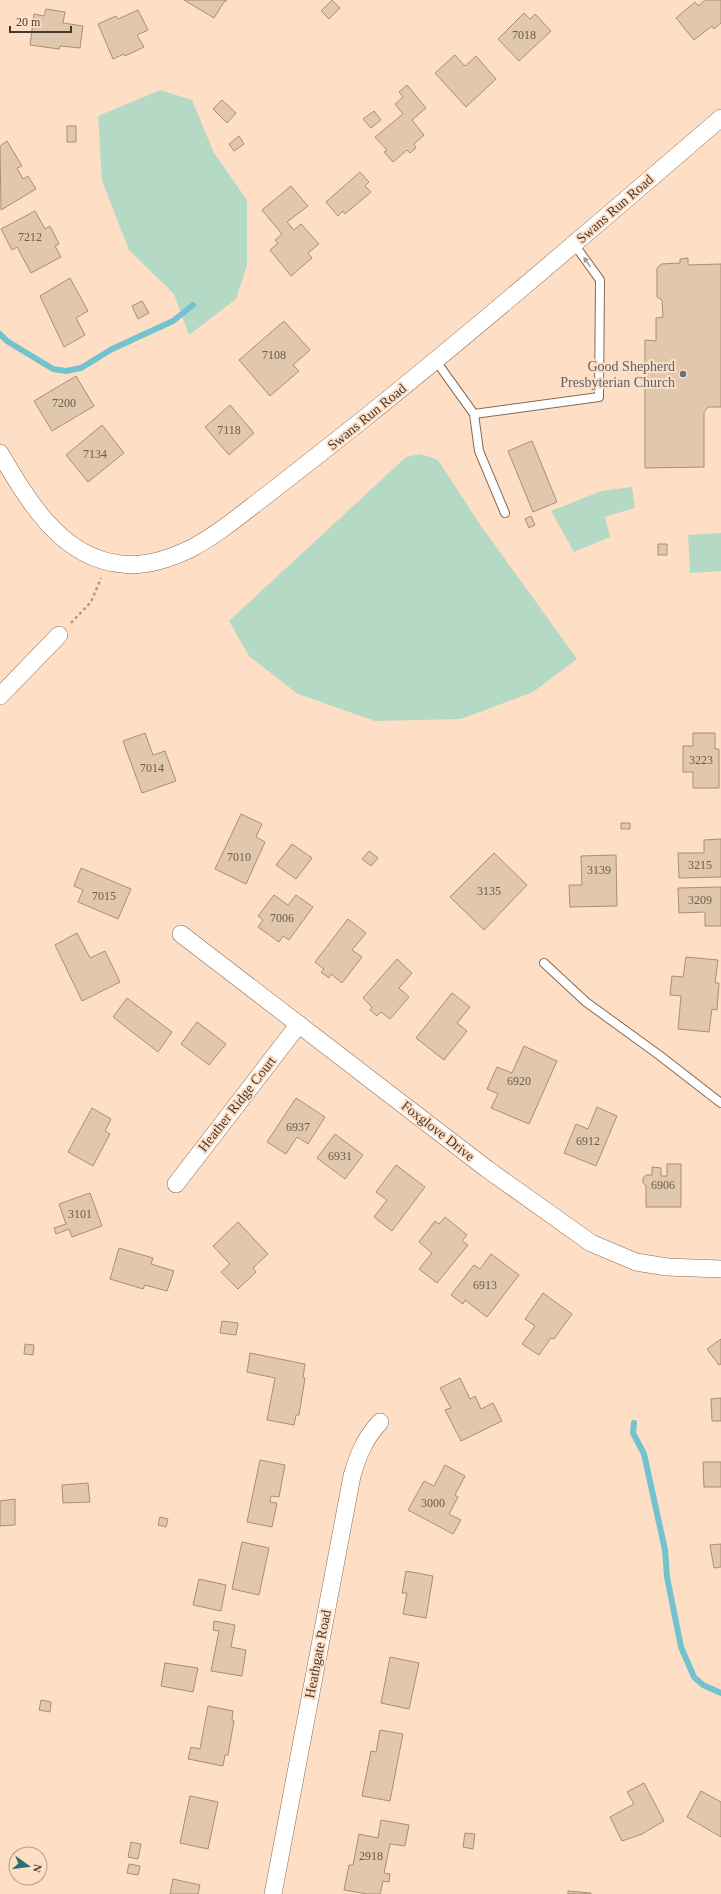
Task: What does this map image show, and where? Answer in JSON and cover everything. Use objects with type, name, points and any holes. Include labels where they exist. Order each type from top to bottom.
[{"type":"street","name":"Swans Run Road","points":[[0,455],[24,492],[55,532],[73,547],[108,562],[136,565],[162,560],[190,549],[221,530],[308,464],[436,361],[721,118]]},
{"type":"street","points":[[0,696],[60,635]]},
{"type":"street","name":"Foxglove Drive","points":[[181,934],[487,1169],[591,1243],[636,1262],[667,1267],[721,1270]]},
{"type":"street","name":"Heather Ridge Court","points":[[176,1184],[299,1024]]},
{"type":"street","name":"Heathgate Road","points":[[273,1894],[352,1476],[359,1452],[371,1431],[380,1422]]},
{"type":"lane","points":[[474,414],[599,397],[600,280],[574,244]]},
{"type":"lane","points":[[436,361],[474,414],[479,451],[505,513]]},
{"type":"lane","points":[[544,963],[586,1002],[659,1055],[721,1103]]},
{"type":"path","points":[[60,635],[91,602],[108,562]]},
{"type":"green space","points":[[160,90],[192,100],[214,153],[247,200],[247,265],[236,299],[189,335],[174,294],[129,250],[102,181],[98,116]]},
{"type":"green space","points":[[421,454],[438,460],[479,523],[577,659],[533,692],[461,719],[375,721],[298,694],[249,656],[229,621],[406,457]]},
{"type":"green space","points":[[632,487],[635,508],[605,517],[610,537],[574,552],[551,511],[601,491]]},
{"type":"green space","points":[[721,533],[721,571],[690,573],[688,535]]},
{"type":"building","points":[[184,0],[227,0],[224,2],[214,18]]},
{"type":"building","points":[[332,0],[340,8],[329,19],[321,11]]},
{"type":"building","points":[[705,0],[721,0],[721,23],[714,29],[712,26],[694,40],[676,18],[695,2],[698,6]]},
{"type":"building","points":[[46,9],[65,12],[63,23],[83,26],[80,48],[60,46],[59,49],[30,45],[34,14],[44,16]]},
{"type":"building","points":[[138,10],[148,30],[137,35],[144,47],[125,56],[124,54],[113,59],[98,24],[116,16],[118,19]]},
{"type":"building","points":[[524,13],[530,19],[535,14],[551,31],[519,61],[498,39]]},
{"type":"building","points":[[455,55],[465,66],[476,56],[496,79],[466,107],[435,73]]},
{"type":"building","points":[[407,85],[426,108],[412,120],[424,135],[414,144],[416,148],[410,153],[407,150],[393,162],[384,152],[387,150],[375,137],[403,114],[395,104],[403,97],[399,92]]},
{"type":"building","points":[[222,100],[236,113],[227,123],[213,109]]},
{"type":"building","points":[[374,111],[381,120],[371,128],[363,119]]},
{"type":"building","points":[[67,126],[76,126],[76,142],[67,142]]},
{"type":"building","points":[[239,136],[244,144],[234,151],[229,144]]},
{"type":"building","points":[[7,141],[22,166],[17,168],[23,179],[28,176],[36,189],[1,210],[0,146]]},
{"type":"building","points":[[360,172],[369,182],[365,186],[371,192],[345,214],[343,211],[338,216],[326,202]]},
{"type":"building","points":[[291,186],[308,206],[287,222],[294,230],[301,224],[319,244],[308,253],[312,258],[291,276],[270,250],[278,243],[275,240],[282,234],[262,210]]},
{"type":"building","points":[[35,211],[45,229],[50,226],[59,244],[55,246],[61,257],[31,273],[17,247],[12,250],[1,229]]},
{"type":"building","name":"Good Shepherd Presbyterian Church","points":[[688,258],[688,265],[721,264],[721,407],[708,407],[704,412],[704,467],[645,468],[645,340],[656,341],[656,318],[663,317],[662,300],[657,297],[657,268],[661,264],[680,263],[680,259]]},
{"type":"building","points":[[70,278],[88,311],[76,318],[85,335],[64,347],[40,296]]},
{"type":"building","points":[[142,301],[149,313],[138,319],[132,306]]},
{"type":"building","points":[[284,321],[310,350],[293,365],[299,371],[270,396],[239,360]]},
{"type":"building","points":[[76,376],[94,406],[52,431],[34,401]]},
{"type":"building","points":[[230,405],[254,433],[229,455],[205,427]]},
{"type":"building","points":[[102,425],[124,453],[88,482],[66,455]]},
{"type":"building","points":[[532,441],[557,502],[533,512],[508,451]]},
{"type":"building","points":[[531,516],[535,525],[529,528],[525,519]]},
{"type":"building","points":[[658,544],[667,544],[667,555],[658,555]]},
{"type":"building","points":[[145,733],[153,755],[165,751],[176,781],[142,793],[123,741]]},
{"type":"building","points":[[693,733],[715,733],[715,749],[719,749],[719,788],[693,788],[693,772],[683,772],[683,746],[693,746]]},
{"type":"building","points":[[241,814],[262,824],[256,837],[265,842],[246,884],[215,869]]},
{"type":"building","points":[[621,823],[630,823],[630,829],[621,829]]},
{"type":"building","points":[[721,839],[721,877],[679,878],[678,853],[704,853],[704,840]]},
{"type":"building","points":[[292,844],[312,858],[296,879],[276,865]]},
{"type":"building","points":[[369,851],[378,858],[371,866],[362,859]]},
{"type":"building","points":[[494,853],[527,885],[484,930],[450,897]]},
{"type":"building","points":[[616,855],[617,906],[570,907],[569,885],[582,885],[581,856]]},
{"type":"building","points":[[81,868],[131,889],[118,919],[78,902],[83,890],[74,886]]},
{"type":"building","points":[[721,887],[721,926],[705,926],[705,912],[679,913],[678,888]]},
{"type":"building","points":[[274,895],[288,905],[296,895],[313,907],[289,940],[283,936],[279,942],[258,927],[263,920],[258,916]]},
{"type":"building","points":[[348,919],[366,933],[352,950],[362,957],[342,983],[331,974],[329,978],[321,972],[324,969],[315,962]]},
{"type":"building","points":[[77,933],[90,958],[105,951],[120,982],[82,1001],[55,945]]},
{"type":"building","points":[[686,957],[718,960],[715,983],[719,983],[717,1010],[712,1009],[709,1032],[678,1029],[681,996],[670,995],[672,976],[683,977]]},
{"type":"building","points":[[397,959],[412,973],[399,988],[409,997],[390,1019],[381,1012],[377,1016],[370,1010],[372,1007],[363,998]]},
{"type":"building","points":[[452,993],[470,1007],[457,1023],[467,1031],[444,1060],[416,1038]]},
{"type":"building","points":[[127,998],[172,1032],[158,1052],[113,1017]]},
{"type":"building","points":[[197,1022],[226,1044],[209,1065],[181,1044]]},
{"type":"building","points":[[524,1046],[557,1061],[529,1124],[491,1108],[498,1094],[487,1089],[497,1067],[512,1073]]},
{"type":"building","points":[[296,1098],[325,1117],[308,1144],[297,1137],[286,1154],[267,1142]]},
{"type":"building","points":[[597,1107],[617,1116],[596,1166],[564,1153],[576,1124],[588,1129]]},
{"type":"building","points":[[92,1108],[111,1119],[105,1131],[110,1134],[93,1166],[68,1152]]},
{"type":"building","points":[[335,1134],[363,1155],[345,1179],[317,1158]]},
{"type":"building","points":[[667,1164],[681,1164],[681,1207],[646,1207],[646,1186],[643,1183],[643,1178],[646,1175],[652,1175],[652,1167],[661,1168],[661,1176],[667,1176]]},
{"type":"building","points":[[396,1165],[425,1187],[392,1231],[374,1217],[387,1200],[376,1192]]},
{"type":"building","points":[[90,1193],[102,1226],[72,1237],[69,1229],[56,1234],[54,1228],[66,1224],[59,1204]]},
{"type":"building","points":[[445,1217],[467,1235],[462,1241],[468,1245],[437,1283],[419,1269],[432,1253],[419,1242],[435,1221],[439,1224]]},
{"type":"building","points":[[238,1222],[268,1254],[253,1268],[256,1272],[238,1289],[221,1272],[230,1264],[213,1246]]},
{"type":"building","points":[[119,1248],[153,1258],[151,1264],[174,1271],[167,1291],[145,1285],[143,1289],[110,1279]]},
{"type":"building","points":[[491,1254],[519,1275],[487,1317],[465,1300],[463,1304],[451,1295],[474,1265],[480,1269]]},
{"type":"building","points":[[543,1293],[572,1314],[554,1339],[551,1338],[539,1355],[522,1344],[535,1326],[525,1319]]},
{"type":"building","points":[[222,1321],[238,1323],[236,1335],[220,1333]]},
{"type":"building","points":[[721,1339],[721,1364],[719,1365],[707,1349]]},
{"type":"building","points":[[25,1344],[34,1345],[33,1355],[24,1354]]},
{"type":"building","points":[[250,1353],[305,1364],[303,1377],[305,1378],[299,1415],[296,1415],[294,1425],[267,1420],[275,1378],[247,1372]]},
{"type":"building","points":[[460,1378],[470,1399],[475,1396],[481,1409],[493,1403],[502,1421],[461,1441],[445,1410],[451,1408],[440,1388]]},
{"type":"building","points":[[721,1398],[721,1421],[712,1421],[711,1399]]},
{"type":"building","points":[[260,1460],[285,1465],[279,1497],[271,1496],[270,1502],[277,1503],[272,1527],[247,1522]]},
{"type":"building","points":[[703,1462],[721,1462],[721,1487],[704,1487]]},
{"type":"building","points":[[445,1465],[465,1476],[455,1495],[458,1497],[449,1514],[461,1520],[453,1534],[408,1510],[424,1481],[434,1486]]},
{"type":"building","points":[[88,1483],[90,1502],[63,1503],[62,1485]]},
{"type":"building","points":[[15,1499],[15,1525],[0,1526],[0,1501]]},
{"type":"building","points":[[160,1517],[168,1519],[166,1527],[158,1525]]},
{"type":"building","points":[[242,1542],[269,1548],[259,1595],[232,1589]]},
{"type":"building","points":[[721,1544],[721,1567],[714,1568],[710,1545]]},
{"type":"building","points":[[406,1571],[433,1576],[426,1618],[403,1614],[407,1593],[402,1593]]},
{"type":"building","points":[[199,1579],[226,1585],[221,1611],[193,1605]]},
{"type":"building","points":[[214,1621],[235,1625],[231,1647],[246,1650],[242,1676],[211,1671],[219,1631],[213,1630]]},
{"type":"building","points":[[390,1657],[419,1663],[409,1709],[381,1703]]},
{"type":"building","points":[[165,1663],[198,1668],[193,1692],[161,1686]]},
{"type":"building","points":[[41,1700],[51,1702],[50,1712],[39,1710]]},
{"type":"building","points":[[208,1706],[233,1711],[232,1720],[234,1721],[228,1755],[225,1755],[223,1766],[188,1759],[191,1747],[200,1749]]},
{"type":"building","points":[[380,1730],[403,1734],[390,1801],[362,1796],[371,1751],[376,1752]]},
{"type":"building","points":[[644,1783],[664,1821],[642,1834],[622,1841],[610,1817],[634,1804],[627,1792]]},
{"type":"building","points":[[701,1791],[721,1802],[721,1837],[687,1817]]},
{"type":"building","points":[[190,1796],[218,1802],[208,1849],[180,1843]]},
{"type":"building","points":[[381,1820],[409,1825],[405,1846],[390,1844],[384,1873],[390,1874],[389,1882],[383,1881],[380,1894],[367,1894],[344,1890],[349,1865],[353,1865],[359,1834],[378,1838]]},
{"type":"building","points":[[465,1833],[475,1834],[473,1849],[463,1847]]},
{"type":"building","points":[[131,1842],[141,1844],[138,1859],[128,1857]]},
{"type":"building","points":[[129,1864],[140,1866],[138,1875],[127,1873]]},
{"type":"building","points":[[173,1879],[200,1885],[198,1894],[170,1894]]},
{"type":"building","points":[[568,1891],[591,1893],[591,1894],[568,1894]]},
{"type":"waterway","points":[[0,334],[7,341],[53,369],[66,371],[81,368],[112,349],[173,321],[193,305]]},
{"type":"waterway","points":[[634,1423],[633,1433],[644,1454],[665,1550],[667,1577],[681,1647],[694,1677],[703,1685],[721,1693]]},
{"type":"place","name":"Good Shepherd Presbyterian Church","points":[[683,374]]}]
